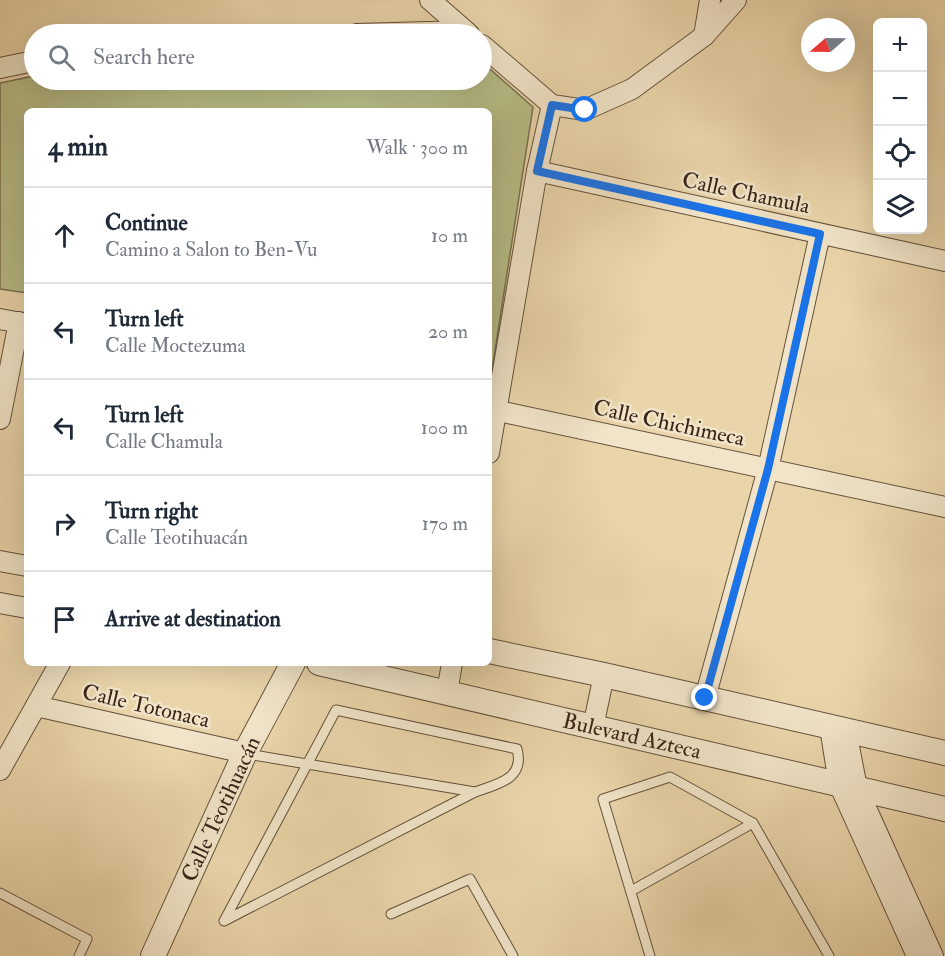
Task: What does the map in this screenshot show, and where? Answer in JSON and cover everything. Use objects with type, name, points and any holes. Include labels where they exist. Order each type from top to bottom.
[{"type":"street","points":[[430,0],[457,24]]},
{"type":"street","points":[[704,36],[710,0]]},
{"type":"street","points":[[492,54],[552,105],[585,110],[632,89],[704,36],[736,0]]},
{"type":"street","points":[[0,68],[24,63]]},
{"type":"street","points":[[493,410],[537,171],[552,105]]},
{"type":"street","name":"Calle Chamula","points":[[537,171],[945,261]]},
{"type":"street","points":[[705,698],[768,469],[820,234]]},
{"type":"street","points":[[0,419],[15,322]]},
{"type":"street","name":"Calle Chichimeca","points":[[493,410],[945,507]]},
{"type":"street","points":[[0,561],[24,565]]},
{"type":"street","points":[[0,603],[24,607]]},
{"type":"street","points":[[492,652],[945,753]]},
{"type":"street","points":[[0,770],[58,666]]},
{"type":"street","name":"Calle Teotihuacán","points":[[153,956],[245,753],[290,666]]},
{"type":"street","name":"Bulevard Azteca","points":[[332,666],[945,809]]},
{"type":"street","points":[[447,693],[452,666]]},
{"type":"street","points":[[593,727],[604,675]]},
{"type":"street","name":"Calle Totonaca","points":[[36,706],[245,753]]},
{"type":"street","points":[[838,729],[848,786],[917,956]]},
{"type":"street","points":[[848,786],[933,956]]},
{"type":"lane","points":[[336,710],[517,749],[520,761],[515,772],[504,782],[475,792],[224,921],[336,710]]},
{"type":"lane","points":[[245,753],[475,792]]},
{"type":"lane","points":[[650,956],[603,799],[670,777],[753,823],[829,956]]},
{"type":"lane","points":[[631,891],[753,823]]},
{"type":"lane","points":[[391,914],[470,879],[513,956]]},
{"type":"lane","points":[[0,893],[87,939],[79,956]]},
{"type":"green space","points":[[492,71],[533,107],[492,370],[492,108],[24,108],[24,293],[0,289],[0,83],[24,78],[24,90],[492,90]]},
{"type":"route","points":[[585,110],[552,105],[537,171],[820,234],[768,469],[705,698]]}]
